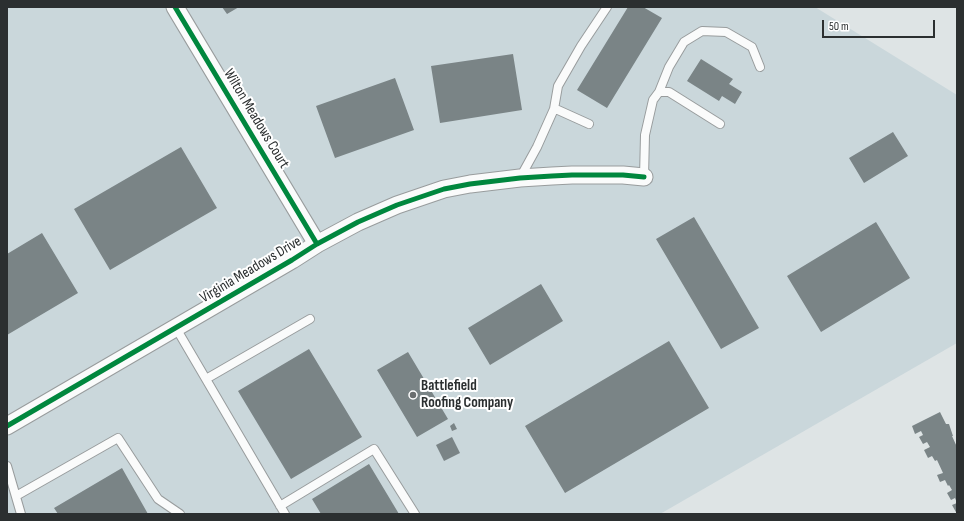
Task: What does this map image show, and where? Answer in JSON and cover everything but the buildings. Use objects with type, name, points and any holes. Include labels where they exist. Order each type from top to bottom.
[{"type":"street","name":"Wilton Meadows Court","points":[[175,7],[317,244]]},
{"type":"street","name":"Virginia Meadows Drive","points":[[7,426],[317,244],[363,220],[397,205],[444,189],[470,184],[520,178],[572,175],[624,175],[644,177]]},
{"type":"lane","points":[[520,178],[537,147],[554,109],[558,86],[580,46],[607,7]]},
{"type":"lane","points":[[644,177],[645,135],[654,100],[659,92],[669,67],[684,42],[702,31],[726,32],[752,47],[760,67]]},
{"type":"lane","points":[[659,92],[669,92],[720,124]]},
{"type":"lane","points":[[554,109],[589,124]]},
{"type":"lane","points":[[206,379],[310,319]]},
{"type":"lane","points":[[176,328],[285,514]]},
{"type":"lane","points":[[16,496],[118,438],[158,499],[180,514]]},
{"type":"lane","points":[[280,506],[374,449],[415,514]]},
{"type":"lane","points":[[7,466],[21,514]]},
{"type":"shaded area","points":[[7,7],[815,7],[957,95],[957,343],[660,514],[7,514]]},
{"type":"cycle path","points":[[175,7],[317,244]]},
{"type":"cycle path","points":[[7,426],[317,244],[358,222],[397,205],[444,189],[470,184],[520,178],[572,175],[623,175],[644,177]]},
{"type":"place","name":"Battlefield Roofing Company","points":[[413,395]]}]
